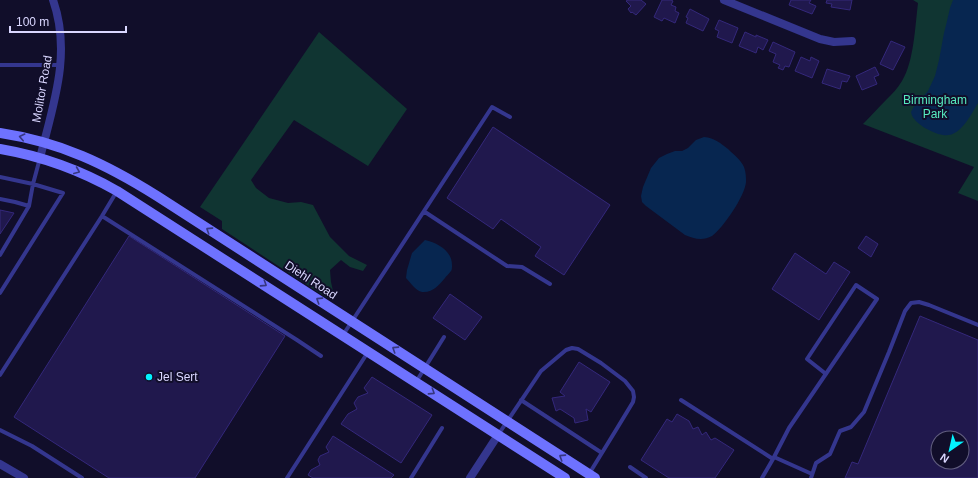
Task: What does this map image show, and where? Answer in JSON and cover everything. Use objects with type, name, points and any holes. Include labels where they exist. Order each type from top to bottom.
[{"type":"street","name":"Molitor Road","points":[[40,158],[57,89],[60,65],[61,43],[59,24],[53,0]]},
{"type":"street","points":[[728,1],[820,39],[834,42],[852,41]]},
{"type":"street","name":"Diehl Road","points":[[0,133],[44,142],[70,151],[88,158],[123,176],[157,196],[592,476]]},
{"type":"street","points":[[0,149],[60,164],[117,190],[565,478]]},
{"type":"street","points":[[470,478],[498,435]]},
{"type":"street","points":[[0,464],[24,478]]},
{"type":"lane","points":[[0,65],[60,65]]},
{"type":"lane","points":[[343,335],[425,212],[492,107],[510,118]]},
{"type":"lane","points":[[0,254],[29,206],[40,158]]},
{"type":"lane","points":[[0,177],[33,184],[63,193],[0,293]]},
{"type":"lane","points":[[0,375],[102,216],[117,190]]},
{"type":"lane","points":[[0,199],[29,206]]},
{"type":"lane","points":[[425,212],[507,266],[522,267],[550,284]]},
{"type":"lane","points":[[102,216],[322,356]]},
{"type":"lane","points":[[0,282],[5,285]]},
{"type":"lane","points":[[762,478],[789,428],[826,374],[877,299],[856,285],[807,359],[826,374]]},
{"type":"lane","points":[[681,400],[773,458],[811,476],[816,463],[830,454],[840,431],[851,427],[864,412],[905,311],[910,303],[919,302],[929,305],[978,325]]},
{"type":"lane","points":[[416,382],[444,337]]},
{"type":"lane","points":[[498,435],[541,371],[566,350],[572,348],[578,349],[625,381],[633,391],[634,397],[633,402],[602,453],[592,476]]},
{"type":"lane","points":[[287,478],[368,351]]},
{"type":"lane","points":[[521,400],[602,453]]},
{"type":"lane","points":[[411,478],[442,428]]},
{"type":"lane","points":[[0,430],[32,446],[82,478]]},
{"type":"lane","points":[[630,467],[646,478]]},
{"type":"green space","name":"Birmingham Park","points":[[913,0],[978,0],[978,201],[958,193],[974,167],[863,124],[897,89],[906,73],[912,54],[918,3]]},
{"type":"green space","points":[[319,32],[407,109],[368,166],[294,120],[251,180],[256,188],[269,198],[288,203],[301,202],[313,205],[330,237],[349,256],[367,265],[363,271],[350,267],[341,260],[330,270],[333,291],[327,298],[222,229],[222,221],[200,207]]},
{"type":"water","points":[[953,0],[978,0],[978,103],[968,120],[959,130],[949,135],[943,135],[938,134],[918,123],[914,119],[911,112],[928,91],[935,76]]},
{"type":"water","points":[[704,137],[711,138],[720,143],[743,164],[746,182],[745,188],[738,203],[717,232],[705,239],[698,239],[685,235],[646,206],[642,202],[641,196],[651,168],[659,158],[675,151],[682,151],[688,148],[696,140]]},
{"type":"water","points":[[425,240],[435,243],[447,252],[450,256],[452,270],[435,288],[422,292],[415,288],[406,278],[412,253]]},
{"type":"building","points":[[641,0],[646,4],[636,15],[632,12],[631,13],[628,9],[631,6],[626,1]]},
{"type":"building","points":[[662,0],[673,1],[671,5],[676,7],[675,11],[679,13],[675,23],[664,18],[662,21],[654,17]]},
{"type":"building","points":[[791,0],[811,0],[809,3],[816,6],[812,14],[789,5]]},
{"type":"building","points":[[827,0],[852,0],[850,10],[831,7],[832,4],[826,3]]},
{"type":"building","points":[[690,9],[709,19],[703,31],[686,23],[688,18],[686,17]]},
{"type":"building","points":[[719,20],[738,28],[732,43],[717,37],[719,31],[715,29]]},
{"type":"building","points":[[745,32],[768,40],[763,50],[758,47],[756,53],[739,46]]},
{"type":"building","points":[[891,41],[905,47],[893,70],[880,64]]},
{"type":"building","points":[[773,42],[795,52],[789,67],[785,66],[783,70],[778,68],[780,65],[773,62],[776,54],[769,51]]},
{"type":"building","points":[[801,57],[810,61],[811,57],[819,61],[812,78],[795,71]]},
{"type":"building","points":[[875,67],[879,75],[874,77],[877,84],[862,90],[856,76]]},
{"type":"building","points":[[827,69],[850,76],[847,82],[842,81],[840,89],[822,83]]},
{"type":"building","points":[[493,127],[610,205],[564,275],[535,256],[541,247],[501,219],[493,229],[447,198]]},
{"type":"building","points":[[0,210],[14,213],[0,234]]},
{"type":"building","name":"Jel Sert","points":[[129,236],[285,336],[195,478],[109,478],[14,417]]},
{"type":"building","points":[[866,236],[878,244],[871,257],[858,248]]},
{"type":"building","points":[[795,253],[826,274],[834,262],[850,272],[819,320],[772,289]]},
{"type":"building","points":[[450,294],[482,317],[465,340],[433,318]]},
{"type":"building","points":[[920,316],[978,340],[978,478],[845,478],[852,462],[858,464]]},
{"type":"building","points":[[579,362],[610,382],[591,412],[586,409],[588,420],[575,423],[574,418],[560,409],[556,411],[552,398],[565,396],[560,392]]},
{"type":"building","points":[[372,377],[432,415],[401,463],[341,424],[348,414],[357,409],[354,403],[358,397],[368,393],[364,388]]},
{"type":"building","points":[[677,414],[689,421],[693,429],[698,427],[702,435],[706,432],[711,440],[715,438],[734,450],[715,478],[669,478],[641,460],[667,419],[672,422]]},
{"type":"building","points":[[333,436],[394,475],[391,478],[313,478],[308,475],[311,470],[320,465],[318,460],[320,456],[329,452],[326,447]]},
{"type":"place","name":"Jel Sert","points":[[149,377]]}]
